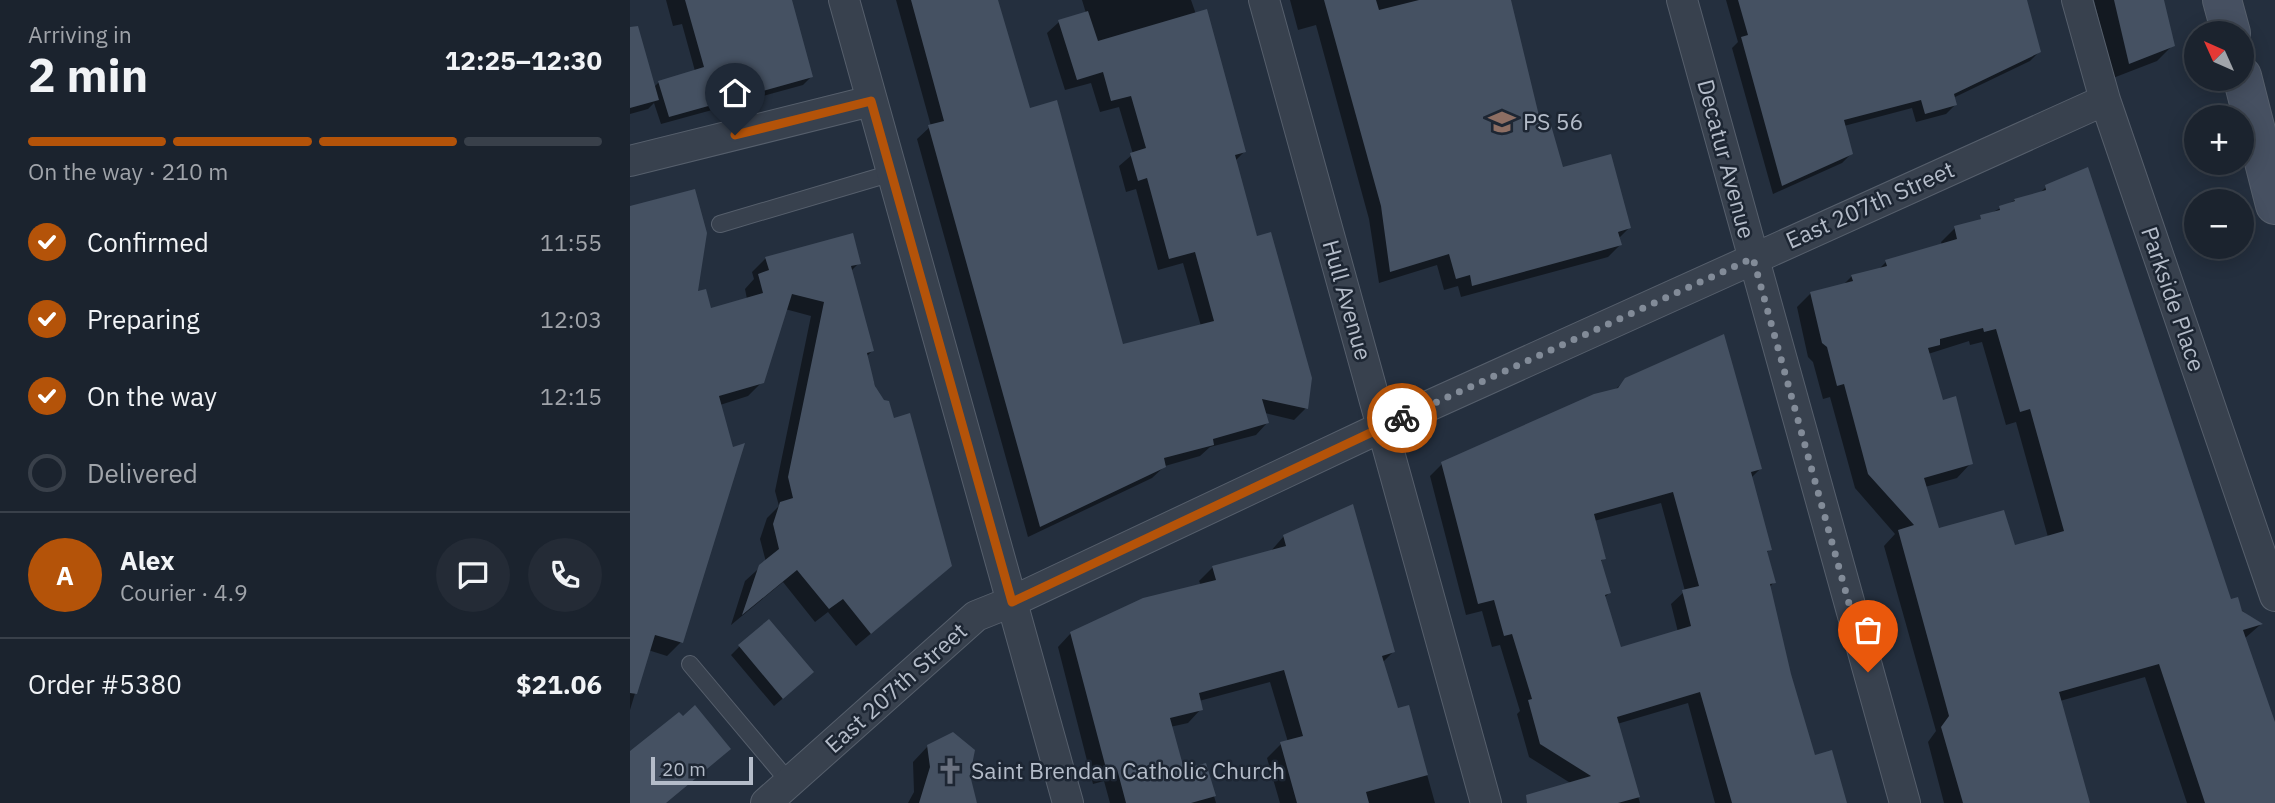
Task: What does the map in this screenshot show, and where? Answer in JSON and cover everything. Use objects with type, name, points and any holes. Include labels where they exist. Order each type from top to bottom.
[{"type":"main road","points":[[2222,0],[2228,21]]},
{"type":"main road","points":[[2246,91],[2275,205]]},
{"type":"street","points":[[844,0],[1068,803]]},
{"type":"street","name":"Hull Avenue","points":[[1264,0],[1486,803]]},
{"type":"street","name":"Decatur Avenue","points":[[1682,0],[1905,803]]},
{"type":"street","name":"Parkside Place","points":[[2077,0],[2105,100],[2275,596]]},
{"type":"street","name":"East 207th Street","points":[[766,803],[976,616],[1012,602],[1753,258],[2105,100]]},
{"type":"street","points":[[630,161],[871,101]]},
{"type":"lane","points":[[720,224],[892,173]]},
{"type":"lane","points":[[690,664],[790,783]]},
{"type":"building","points":[[685,0],[792,0],[813,77],[669,117],[658,81],[704,67]]},
{"type":"building","points":[[911,0],[998,0],[1030,108],[1057,100],[1123,344],[1214,321],[1195,252],[1169,259],[1147,178],[1138,181],[1130,153],[1146,148],[1131,96],[1111,101],[1103,72],[1077,80],[1058,20],[1088,11],[1098,41],[1207,9],[1246,152],[1235,155],[1257,236],[1271,232],[1312,378],[1308,409],[1262,399],[1269,423],[1213,439],[1214,445],[1164,458],[1166,467],[1040,527],[928,125],[944,121]]},
{"type":"building","points":[[1324,0],[1376,0],[1379,10],[1419,0],[1511,0],[1540,120],[1549,118],[1563,167],[1611,154],[1631,228],[1618,232],[1622,245],[1472,286],[1470,275],[1456,279],[1449,254],[1390,272],[1381,206]]},
{"type":"building","points":[[1738,0],[2027,0],[2041,52],[1954,94],[1957,105],[1925,114],[1921,100],[1844,120],[1853,154],[1782,186],[1741,37],[1748,35]]},
{"type":"building","points":[[2114,0],[2164,0],[2175,46],[2129,64]]},
{"type":"building","points":[[638,26],[659,100],[630,108],[630,27]]},
{"type":"building","points":[[2088,167],[2231,599],[2238,597],[2242,611],[2263,624],[2243,630],[2275,722],[2275,803],[2205,803],[2159,664],[2059,692],[2090,803],[1963,803],[1941,727],[1949,716],[1898,530],[1914,525],[1868,474],[1844,384],[1837,386],[1827,347],[1822,343],[1810,292],[1853,281],[1851,275],[1887,266],[1885,260],[1957,239],[1954,226],[1981,219],[1980,215],[2000,210],[1999,206],[2015,201],[2014,199],[2046,190],[2045,185]],"holes":[[[1983,328],[1984,332],[1996,329],[2020,412],[2030,409],[2064,531],[2015,545],[2004,510],[1939,528],[1924,478],[1973,464],[1956,396],[1943,400],[1928,348],[1940,345],[1940,339]]]},
{"type":"building","points":[[695,189],[707,233],[698,291],[706,289],[711,308],[763,293],[758,274],[769,270],[765,257],[853,233],[861,264],[851,266],[874,351],[867,353],[875,386],[884,400],[889,401],[894,418],[910,413],[952,566],[871,634],[843,599],[829,609],[797,570],[742,615],[759,565],[779,549],[773,524],[780,502],[793,498],[788,477],[824,302],[792,294],[764,383],[719,396],[733,447],[745,443],[683,643],[655,635],[637,694],[630,693],[630,206]]},
{"type":"building","points":[[1724,334],[1762,469],[1751,472],[1772,550],[1767,551],[1776,583],[1770,584],[1791,674],[1815,755],[1832,750],[1847,803],[1732,803],[1700,692],[1617,717],[1640,797],[1618,803],[1527,803],[1526,795],[1591,776],[1540,744],[1528,700],[1532,699],[1512,634],[1504,636],[1494,600],[1478,604],[1441,462],[1594,394],[1618,388],[1625,378]],"holes":[[[1673,492],[1699,586],[1682,590],[1691,626],[1621,647],[1605,595],[1611,593],[1601,560],[1606,559],[1594,514]]]},
{"type":"building","points":[[1353,504],[1395,652],[1382,656],[1398,708],[1409,705],[1428,775],[1366,792],[1369,803],[1297,803],[1280,742],[1303,736],[1284,670],[1199,693],[1203,710],[1170,718],[1184,769],[1206,763],[1216,796],[1191,803],[1126,803],[1117,769],[1107,772],[1070,632],[1143,598],[1216,580],[1212,566],[1286,546],[1283,535]]},
{"type":"building","points":[[769,619],[814,672],[783,699],[738,645]]},
{"type":"building","points":[[695,705],[731,749],[666,803],[630,803],[630,751],[679,712],[683,716]]},
{"type":"building","name":"Saint Brendan Catholic Church","points":[[953,732],[975,750],[970,775],[977,803],[919,803],[930,767],[927,745]]},
{"type":"way so far","points":[[1402,418],[1753,258],[1868,672]]},
{"type":"place","name":"PS 56","points":[[1502,122]]},
{"type":"place","name":"Saint Brendan Catholic Church","points":[[950,771]]},
{"type":"route","points":[[735,135],[871,101],[1012,602],[1402,418]]}]
